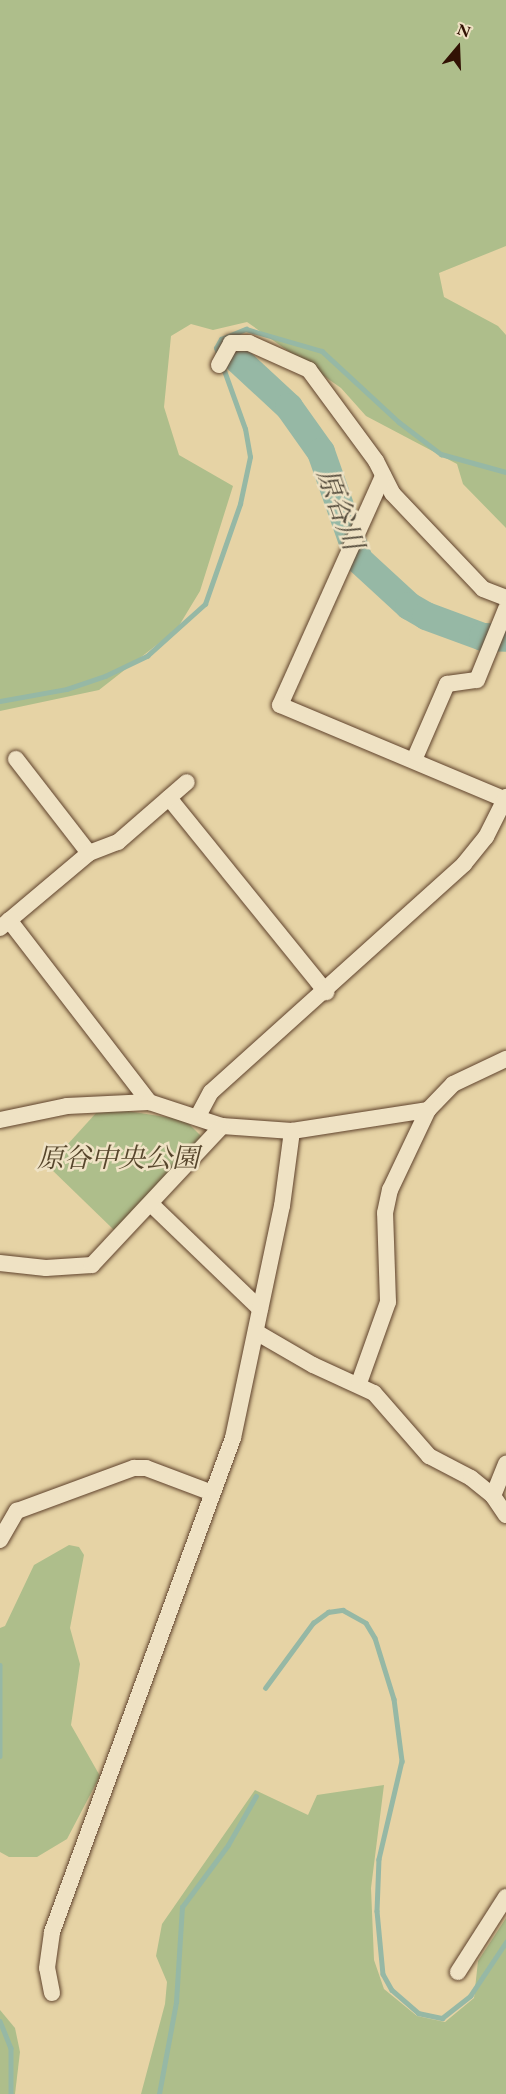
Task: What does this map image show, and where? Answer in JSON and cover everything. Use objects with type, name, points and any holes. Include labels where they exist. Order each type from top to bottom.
[{"type":"street","points":[[219,365],[231,343],[249,343],[309,370],[343,413],[384,476],[392,494],[483,589],[506,598]]},
{"type":"street","points":[[198,1116],[211,1092],[326,992],[464,864],[486,837],[506,799],[280,705],[384,476]]},
{"type":"street","points":[[414,760],[447,684],[477,680],[506,609]]},
{"type":"street","points":[[16,759],[89,853]]},
{"type":"street","points":[[149,1102],[5,924],[89,853],[118,842],[187,782]]},
{"type":"street","points":[[169,798],[326,992]]},
{"type":"street","points":[[359,1383],[388,1302],[385,1213],[390,1190],[428,1110],[453,1084],[506,1059]]},
{"type":"street","points":[[0,1120],[67,1106],[149,1102],[198,1116],[222,1126],[292,1131],[428,1110]]},
{"type":"street","points":[[0,1263],[46,1268],[92,1265],[222,1126]]},
{"type":"street","points":[[52,1993],[47,1968],[52,1932],[201,1527],[210,1492],[232,1438],[282,1206],[292,1131]]},
{"type":"street","points":[[151,1204],[260,1309]]},
{"type":"street","points":[[256,1332],[313,1365],[359,1383],[386,1403],[429,1456],[471,1478],[493,1496],[506,1515]]},
{"type":"street","points":[[493,1496],[506,1463]]},
{"type":"street","points":[[0,1540],[17,1512],[134,1468],[146,1468],[210,1492]]},
{"type":"street","points":[[458,1972],[506,1897]]},
{"type":"green space","points":[[0,0],[506,0],[506,246],[439,273],[444,297],[498,326],[506,335],[506,528],[463,484],[457,464],[366,416],[341,388],[247,322],[213,330],[191,324],[171,336],[164,407],[179,455],[233,486],[200,591],[177,629],[99,690],[0,711]]},
{"type":"green space","name":"原谷中央公園","points":[[121,1110],[185,1120],[202,1137],[115,1231],[48,1166],[96,1113]]},
{"type":"green space","points":[[69,1545],[79,1547],[84,1555],[70,1628],[80,1664],[71,1725],[100,1776],[67,1839],[37,1857],[9,1857],[0,1852],[0,1628],[5,1626],[34,1565]]},
{"type":"green space","points":[[384,1785],[371,1888],[374,1960],[384,1989],[417,2016],[445,2022],[474,1998],[478,1961],[506,1918],[506,2094],[141,2094],[165,2004],[167,1982],[156,1956],[162,1924],[255,1790],[308,1815],[317,1795]]},
{"type":"green space","points":[[0,2010],[15,2028],[20,2052],[15,2094],[0,2094]]},
{"type":"waterway","points":[[218,354],[216,348],[221,339],[246,329],[322,351],[399,422],[441,454],[506,472]]},
{"type":"waterway","name":"原谷川","points":[[234,356],[289,407],[321,452],[359,560],[409,606],[426,616],[483,637],[506,638]]},
{"type":"waterway","points":[[0,701],[67,689],[105,676],[147,656],[205,604],[240,504],[250,457],[245,429],[222,365]]},
{"type":"waterway","points":[[265,1688],[313,1623],[328,1612],[343,1610],[366,1623],[375,1638],[394,1699],[402,1761],[379,1859],[377,1911],[383,1974],[392,1990],[418,2013],[442,2018],[470,1996],[506,1942]]},
{"type":"waterway","points":[[0,1665],[0,1756]]},
{"type":"waterway","points":[[159,2094],[176,2002],[182,1907],[228,1845],[256,1796]]},
{"type":"waterway","points":[[0,2021],[11,2048],[11,2094]]}]
